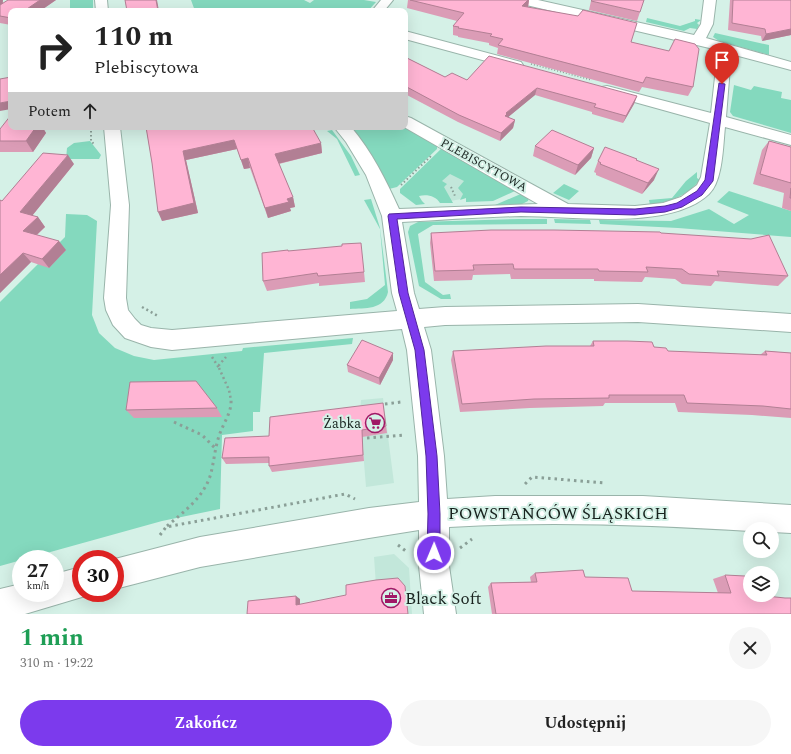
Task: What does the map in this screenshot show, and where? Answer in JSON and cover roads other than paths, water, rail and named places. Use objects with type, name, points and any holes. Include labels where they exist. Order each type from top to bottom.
[{"type":"street","points":[[381,8],[388,0]]},
{"type":"street","points":[[522,0],[565,5],[791,66]]},
{"type":"street","points":[[698,40],[707,24],[710,0]]},
{"type":"street","points":[[408,36],[527,66]]},
{"type":"street","points":[[718,120],[725,48]]},
{"type":"street","points":[[595,84],[791,140]]},
{"type":"street","name":"PLEBISCYTOWA","points":[[392,216],[562,209],[635,212],[665,209],[680,205],[695,197],[707,184],[711,173],[718,120]]},
{"type":"street","name":"PLEBISCYTOWA","points":[[408,123],[562,209]]},
{"type":"street","points":[[112,130],[120,205],[115,298],[117,311],[122,321],[129,328],[141,335],[154,339],[172,340],[410,319],[491,315],[630,313],[714,317],[791,323]]},
{"type":"street","points":[[345,130],[353,140],[376,175],[392,216],[404,293],[419,350],[431,456],[434,514],[434,566],[440,614]]},
{"type":"street","name":"POWSTAŃCÓW ŚLĄSKICH","points":[[124,562],[200,552],[375,522],[434,514],[495,510],[643,510],[791,520]]},
{"type":"street","points":[[0,605],[12,602]]},
{"type":"place","name":"Żabka","points":[[375,423]]},
{"type":"place","name":"Black Soft","points":[[391,598]]}]
